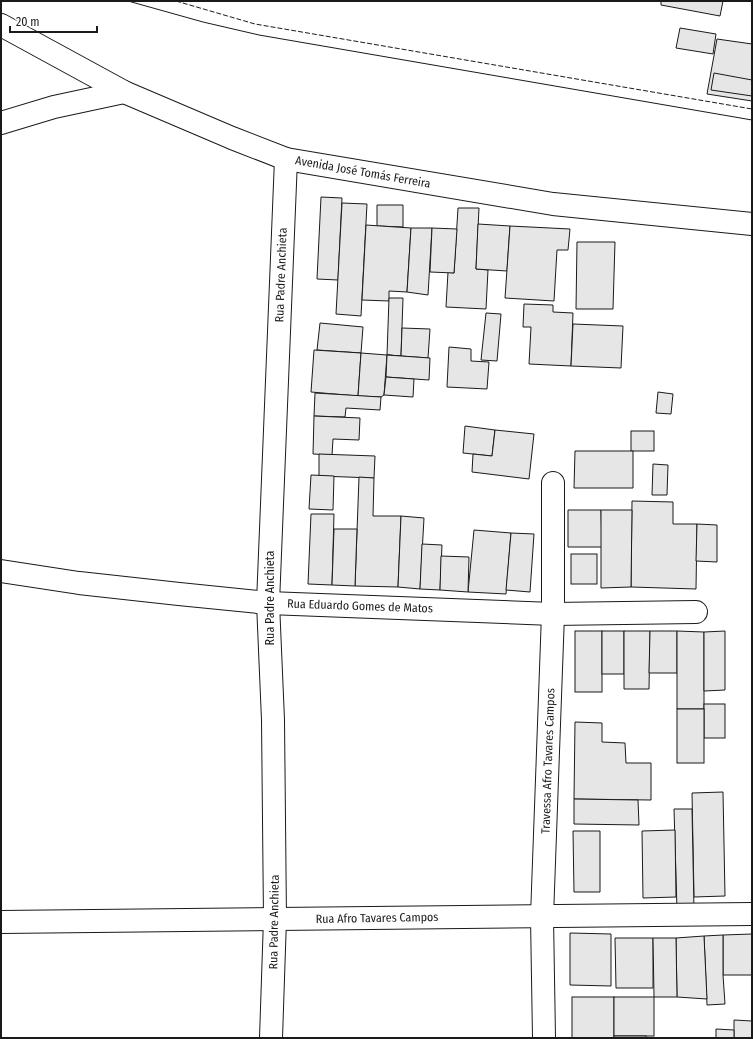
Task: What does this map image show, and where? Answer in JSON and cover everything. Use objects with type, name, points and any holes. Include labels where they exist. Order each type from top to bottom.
[{"type":"street","name":"Avenida José Tomás Ferreira","points":[[1,26],[124,92],[232,138],[286,159],[553,204],[752,224]]},
{"type":"street","points":[[1,122],[54,107],[124,92]]},
{"type":"street","name":"Rua Padre Anchieta","points":[[271,1038],[275,920],[272,720],[268,603],[286,159]]},
{"type":"street","name":"Travessa Afro Tavares Campos","points":[[544,1038],[542,917],[553,614],[553,483]]},
{"type":"street","name":"Rua Eduardo Gomes de Matos","points":[[1,571],[78,583],[268,603],[553,614],[696,612]]},
{"type":"street","name":"Rua Afro Tavares Campos","points":[[1,922],[752,914]]},
{"type":"building","points":[[661,1],[723,1],[720,16],[661,5]]},
{"type":"building","points":[[680,28],[716,34],[713,54],[676,48]]},
{"type":"building","points":[[717,39],[752,44],[752,101],[707,94]]},
{"type":"building","points":[[714,73],[752,80],[752,96],[711,90]]},
{"type":"building","points":[[321,197],[342,198],[338,280],[317,279]]},
{"type":"building","points":[[342,203],[367,204],[361,316],[336,314]]},
{"type":"building","points":[[377,205],[403,205],[403,227],[377,226]]},
{"type":"building","points":[[458,208],[479,208],[476,269],[488,270],[486,309],[446,307],[448,272],[454,273]]},
{"type":"building","points":[[478,224],[510,226],[507,271],[476,269]]},
{"type":"building","points":[[366,225],[411,228],[407,292],[389,291],[389,301],[362,300]]},
{"type":"building","points":[[510,226],[570,229],[568,250],[557,250],[554,301],[505,298]]},
{"type":"building","points":[[411,228],[432,228],[428,295],[407,292]]},
{"type":"building","points":[[432,228],[457,229],[454,273],[430,272]]},
{"type":"building","points":[[577,242],[615,242],[613,309],[576,309]]},
{"type":"building","points":[[389,298],[403,298],[401,356],[387,355]]},
{"type":"building","points":[[524,304],[553,305],[553,312],[573,313],[571,366],[529,364],[531,327],[523,327]]},
{"type":"building","points":[[486,313],[501,314],[497,361],[481,360]]},
{"type":"building","points":[[320,323],[363,327],[361,353],[317,350]]},
{"type":"building","points":[[573,324],[623,326],[621,368],[571,366]]},
{"type":"building","points":[[402,328],[430,329],[428,358],[387,355],[401,356]]},
{"type":"building","points":[[449,347],[471,349],[471,361],[489,362],[487,389],[447,387]]},
{"type":"building","points":[[314,350],[361,353],[358,396],[311,392]]},
{"type":"building","points":[[361,353],[387,355],[384,395],[381,397],[358,396]]},
{"type":"building","points":[[387,355],[430,358],[429,380],[386,377]]},
{"type":"building","points":[[386,377],[414,379],[413,397],[384,395]]},
{"type":"building","points":[[658,392],[673,394],[671,414],[656,413]]},
{"type":"building","points":[[315,393],[381,397],[380,410],[346,408],[345,417],[314,416]]},
{"type":"building","points":[[314,416],[360,418],[359,440],[333,439],[332,455],[313,454]]},
{"type":"building","points":[[465,426],[495,430],[492,456],[463,453]]},
{"type":"building","points":[[495,430],[534,434],[529,479],[472,472],[473,454],[492,456]]},
{"type":"building","points":[[631,431],[654,431],[654,451],[631,451]]},
{"type":"building","points":[[575,451],[633,451],[633,488],[574,488]]},
{"type":"building","points":[[319,454],[375,456],[374,478],[319,476]]},
{"type":"building","points":[[653,464],[668,465],[667,495],[652,495]]},
{"type":"building","points":[[311,475],[334,476],[333,510],[309,509]]},
{"type":"building","points":[[359,477],[374,478],[373,516],[401,516],[398,587],[355,586]]},
{"type":"building","points":[[632,501],[673,502],[673,524],[697,524],[696,589],[631,587]]},
{"type":"building","points":[[568,510],[601,510],[602,547],[568,547]]},
{"type":"building","points":[[601,510],[632,510],[631,587],[601,588]]},
{"type":"building","points":[[311,514],[334,514],[332,585],[308,584]]},
{"type":"building","points":[[401,516],[424,518],[420,589],[398,587]]},
{"type":"building","points":[[697,524],[717,525],[717,562],[696,561]]},
{"type":"building","points":[[334,529],[357,529],[355,586],[332,585]]},
{"type":"building","points":[[474,530],[511,533],[506,594],[468,592]]},
{"type":"building","points":[[511,533],[534,534],[530,592],[506,590]]},
{"type":"building","points":[[422,544],[442,545],[440,590],[420,589]]},
{"type":"building","points":[[571,554],[597,554],[597,584],[571,584]]},
{"type":"building","points":[[441,556],[469,557],[468,592],[440,590]]},
{"type":"building","points":[[575,631],[602,631],[602,692],[575,692]]},
{"type":"building","points":[[602,631],[624,631],[624,674],[602,674]]},
{"type":"building","points":[[624,631],[650,631],[649,689],[624,689]]},
{"type":"building","points":[[650,631],[677,631],[677,673],[649,673]]},
{"type":"building","points":[[677,631],[704,632],[704,709],[677,709]]},
{"type":"building","points":[[725,631],[725,690],[704,691],[704,632]]},
{"type":"building","points":[[704,704],[725,704],[725,738],[704,738]]},
{"type":"building","points":[[677,709],[704,709],[704,763],[677,763]]},
{"type":"building","points":[[575,722],[602,723],[602,742],[625,743],[626,763],[651,763],[651,800],[574,799]]},
{"type":"building","points":[[723,792],[725,896],[694,897],[692,793]]},
{"type":"building","points":[[574,799],[638,800],[639,825],[574,824]]},
{"type":"building","points":[[674,809],[692,809],[694,910],[677,910]]},
{"type":"building","points":[[675,830],[676,897],[643,898],[642,831]]},
{"type":"building","points":[[573,831],[600,831],[600,892],[574,892]]},
{"type":"building","points":[[570,933],[611,934],[611,986],[570,985]]},
{"type":"building","points":[[752,934],[752,975],[723,975],[723,935]]},
{"type":"building","points":[[723,935],[725,1004],[707,1005],[704,936]]},
{"type":"building","points":[[704,936],[707,999],[677,997],[676,938]]},
{"type":"building","points":[[615,938],[653,938],[653,988],[616,988]]},
{"type":"building","points":[[653,938],[676,938],[677,997],[654,997]]},
{"type":"building","points":[[572,997],[614,997],[614,1038],[572,1038]]},
{"type":"building","points":[[614,997],[654,997],[654,1036],[614,1036]]},
{"type":"building","points":[[734,1020],[752,1021],[752,1038],[734,1038]]},
{"type":"building","points":[[716,1029],[734,1030],[734,1038],[716,1038]]},
{"type":"building","points":[[614,1036],[646,1036],[646,1038],[614,1038]]},
{"type":"tram line","points":[[128,1],[203,22],[259,35],[752,120]]},
{"type":"fence","points":[[176,1],[255,24],[752,109]]}]
